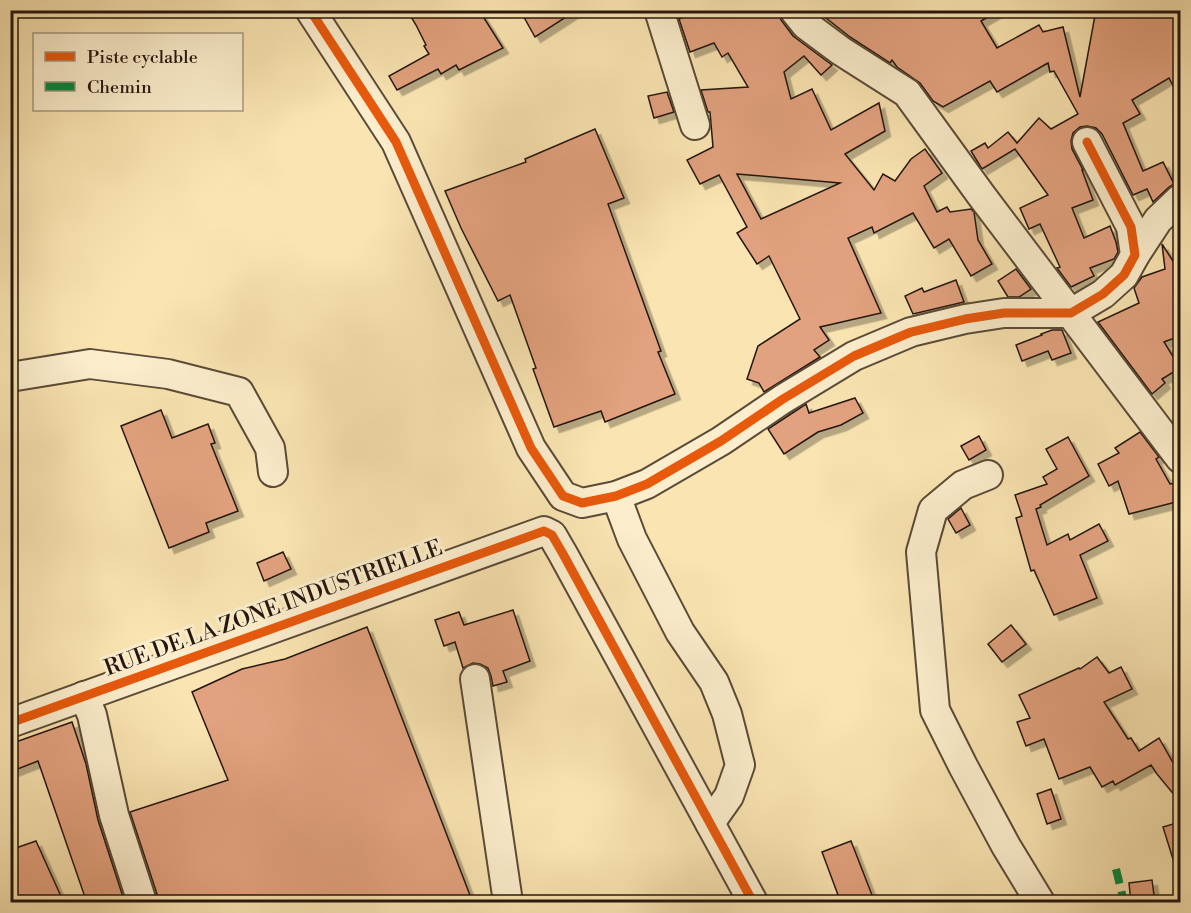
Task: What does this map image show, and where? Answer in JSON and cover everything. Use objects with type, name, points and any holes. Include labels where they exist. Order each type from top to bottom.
[{"type":"street","points":[[310,10],[396,142],[531,448],[563,496],[582,503],[616,496],[646,484],[721,441],[783,399],[854,356],[912,332],[965,319],[1004,313],[1071,313],[1103,294],[1124,275],[1158,220],[1180,199]]},
{"type":"street","points":[[659,10],[695,125]]},
{"type":"street","points":[[794,10],[806,26],[907,93],[981,195],[1180,458]]},
{"type":"street","points":[[1087,142],[1131,227],[1135,255]]},
{"type":"street","points":[[10,377],[90,364],[168,374],[239,392],[270,448],[273,472]]},
{"type":"street","points":[[988,475],[963,485],[933,510],[921,552],[935,710],[995,826],[1040,903]]},
{"type":"street","points":[[616,496],[632,539],[680,632],[714,682],[727,714],[740,765],[729,796],[710,822],[753,903]]},
{"type":"street","name":"RUE DE LA ZONE INDUSTRIELLE","points":[[10,723],[544,531],[552,536],[563,554],[710,822]]},
{"type":"street","points":[[475,679],[508,903]]},
{"type":"street","points":[[84,696],[92,715],[114,815],[142,903]]},
{"type":"building","points":[[407,10],[479,10],[503,48],[459,70],[456,65],[441,74],[438,69],[397,90],[389,76],[429,54]]},
{"type":"building","points":[[520,10],[577,10],[535,37]]},
{"type":"building","points":[[683,10],[778,10],[781,20],[793,36],[832,65],[821,75],[804,56],[784,72],[791,99],[812,89],[831,130],[879,103],[885,131],[845,154],[874,190],[883,174],[895,181],[911,159],[925,149],[942,173],[924,186],[937,212],[947,207],[950,212],[971,209],[974,212],[978,240],[992,264],[971,276],[949,239],[934,248],[913,213],[874,233],[872,227],[848,238],[881,313],[820,327],[829,340],[814,350],[820,357],[764,392],[759,383],[747,379],[758,346],[800,319],[769,256],[757,264],[737,233],[747,227],[719,175],[700,184],[687,160],[713,147],[710,112],[708,112],[701,90],[748,87],[728,53],[722,57],[714,43],[690,52],[679,19],[686,16]],"holes":[[[737,174],[840,183],[761,219]]]},
{"type":"building","points":[[816,10],[1000,10],[981,21],[997,48],[1039,25],[1043,32],[1063,27],[1080,97],[1096,10],[1180,10],[1180,99],[1169,78],[1132,100],[1140,114],[1123,123],[1143,171],[1163,162],[1174,184],[1153,202],[1147,189],[1133,195],[1102,134],[1096,128],[1087,126],[1080,127],[1073,133],[1072,149],[1083,170],[1093,200],[1072,208],[1084,238],[1110,226],[1118,252],[1114,259],[1090,268],[1094,276],[1071,287],[1057,268],[1060,267],[1040,224],[1029,229],[1020,208],[1048,195],[1015,149],[982,169],[971,151],[985,143],[988,148],[1008,132],[1017,143],[1039,118],[1051,129],[1078,114],[1054,71],[1050,72],[1048,63],[997,92],[990,81],[943,107],[933,101],[920,83],[897,67],[892,60],[890,63],[850,37]]},
{"type":"building","points":[[667,92],[674,112],[654,118],[648,96]]},
{"type":"building","points":[[595,129],[624,198],[608,204],[661,351],[658,352],[675,394],[605,422],[601,411],[554,427],[510,295],[498,301],[445,191],[526,162],[525,159]]},
{"type":"building","points":[[1162,244],[1180,272],[1180,336],[1164,342],[1180,368],[1162,379],[1165,383],[1152,394],[1098,322],[1139,303],[1134,288],[1142,277],[1165,269]]},
{"type":"building","points":[[1016,269],[1031,289],[1019,297],[1008,297],[998,281]]},
{"type":"building","points":[[956,280],[964,302],[913,314],[905,296],[922,288],[924,292]]},
{"type":"building","points":[[1052,330],[1062,330],[1071,353],[1052,360],[1048,351],[1022,361],[1016,345]]},
{"type":"building","points":[[855,398],[863,413],[841,425],[818,432],[784,454],[768,429],[806,404],[809,413]]},
{"type":"building","points":[[161,410],[172,438],[208,424],[215,443],[211,444],[238,511],[206,523],[209,532],[169,548],[121,426]]},
{"type":"building","points":[[1140,432],[1159,457],[1156,459],[1170,484],[1176,483],[1180,501],[1129,514],[1118,481],[1109,486],[1098,464],[1119,453],[1115,448]]},
{"type":"building","points":[[979,436],[986,450],[969,460],[961,446]]},
{"type":"building","points":[[1068,437],[1089,476],[1036,509],[1047,545],[1068,534],[1070,540],[1099,524],[1108,541],[1080,555],[1097,598],[1054,615],[1034,570],[1031,571],[1016,518],[1022,516],[1015,495],[1047,484],[1043,477],[1057,469],[1046,449]]},
{"type":"building","points":[[961,508],[970,525],[956,533],[948,519]]},
{"type":"building","points":[[283,552],[291,569],[264,581],[257,563]]},
{"type":"building","points":[[513,610],[530,661],[503,671],[507,682],[493,686],[488,668],[473,663],[463,668],[455,642],[444,646],[435,620],[459,612],[464,625]]},
{"type":"building","points":[[1011,625],[1026,644],[1002,662],[988,644]]},
{"type":"building","points":[[367,627],[473,903],[158,903],[130,812],[228,780],[192,692],[242,669],[285,659]]},
{"type":"building","points":[[1097,657],[1109,673],[1121,667],[1132,689],[1104,702],[1128,739],[1131,738],[1139,751],[1159,738],[1180,775],[1180,802],[1151,765],[1115,785],[1113,781],[1102,787],[1090,767],[1059,779],[1044,739],[1026,746],[1017,722],[1030,718],[1019,695],[1080,669]]},
{"type":"building","points":[[72,722],[86,764],[98,820],[125,903],[87,903],[38,761],[10,772],[10,744]]},
{"type":"building","points":[[1051,789],[1061,819],[1047,824],[1037,794]]},
{"type":"building","points":[[1180,822],[1180,871],[1177,872],[1163,827]]},
{"type":"building","points":[[36,841],[64,903],[10,903],[10,850]]},
{"type":"building","points":[[851,841],[872,895],[851,903],[841,903],[822,852]]},
{"type":"building","points":[[1152,880],[1155,903],[1131,903],[1129,883]]},
{"type":"marked path","points":[[1116,869],[1124,902]]},
{"type":"cycle path","points":[[310,10],[396,142],[531,448],[563,496],[582,503],[616,496],[647,484],[721,441],[783,399],[854,356],[911,332],[965,319],[1004,313],[1071,313],[1103,294],[1124,275],[1135,255],[1131,227],[1087,142]]},
{"type":"cycle path","points":[[10,723],[544,531],[552,535],[563,554],[753,902]]}]
